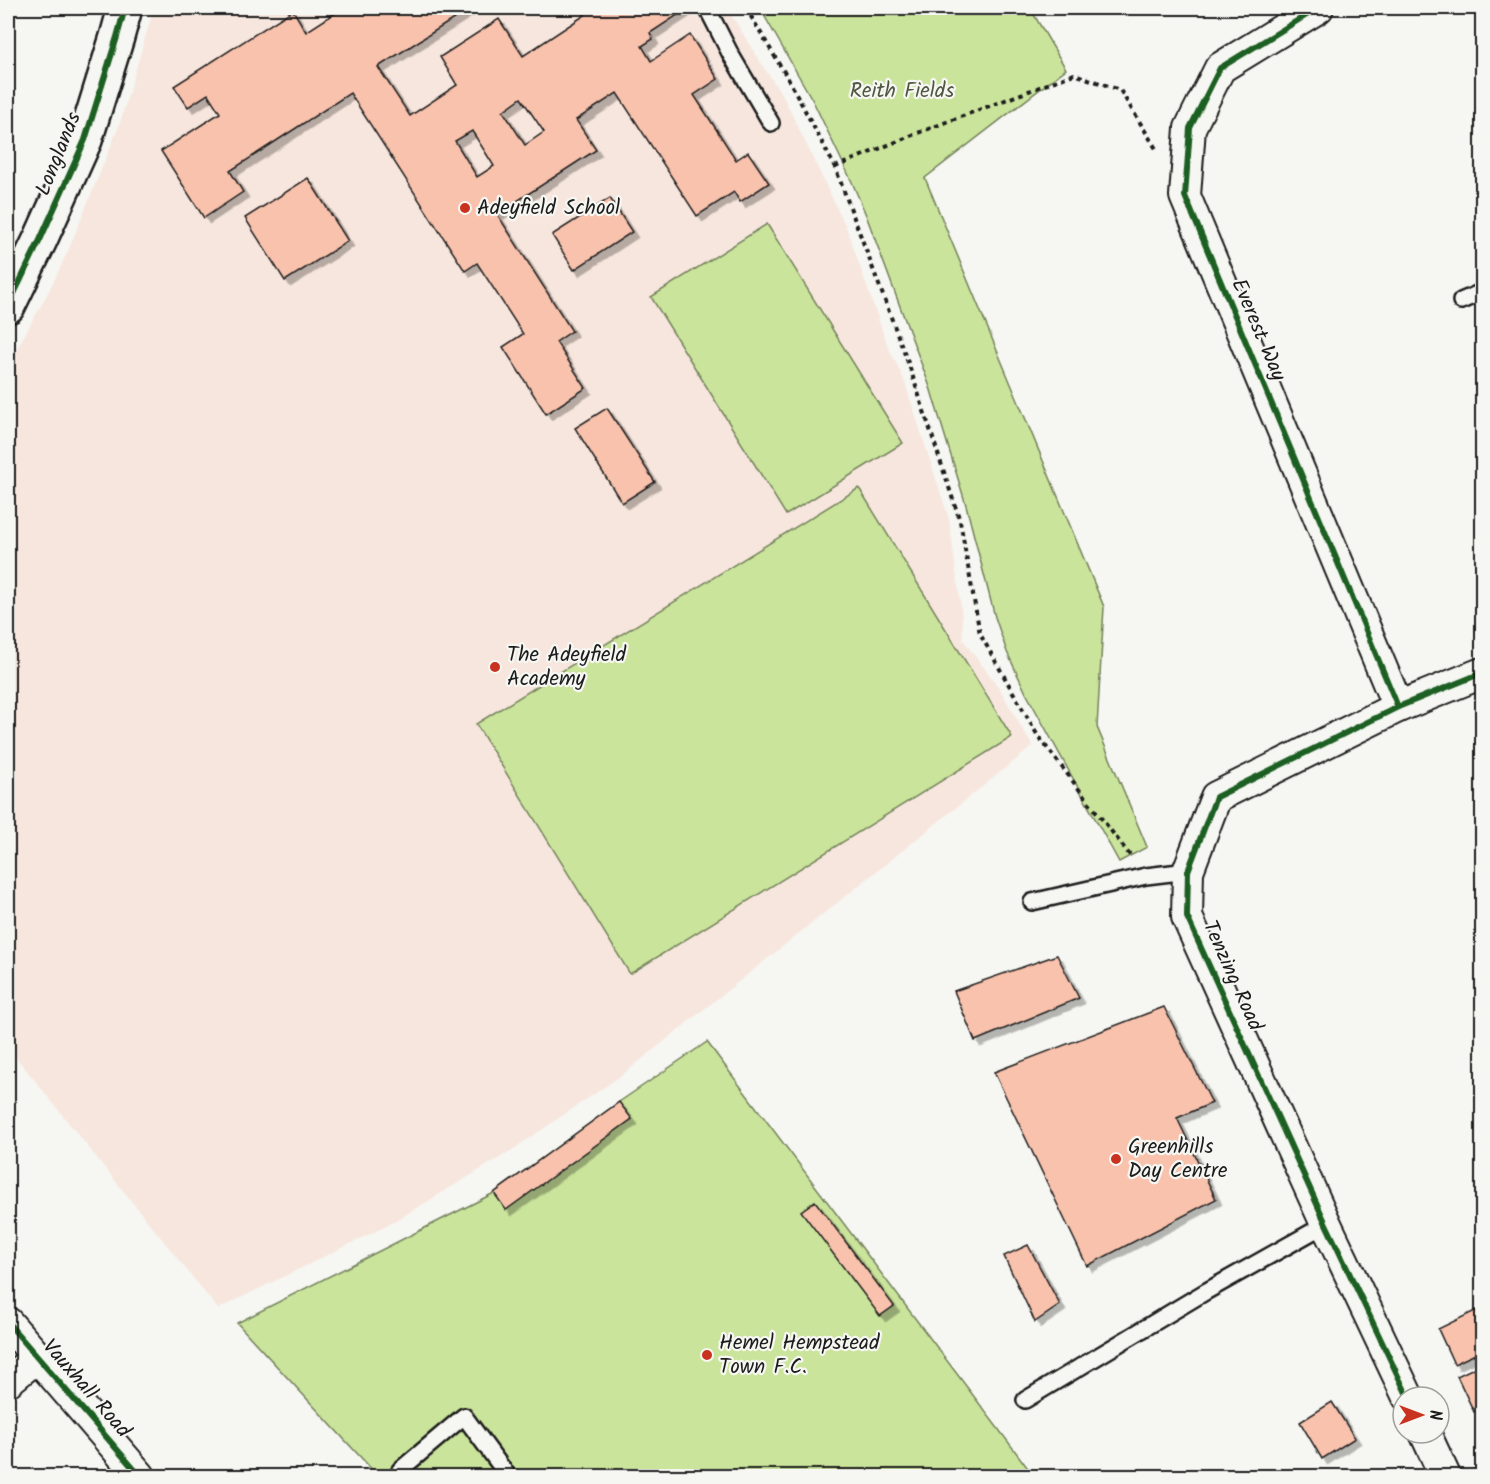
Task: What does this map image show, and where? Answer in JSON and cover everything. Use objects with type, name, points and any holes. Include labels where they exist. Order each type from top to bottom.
[{"type":"street","name":"Longlands","points":[[8,306],[85,140],[125,8]]},
{"type":"street","name":"Everest Way","points":[[1318,8],[1220,68],[1190,128],[1185,196],[1398,707]]},
{"type":"street","name":"Tenzing Road","points":[[1402,1385],[1326,1224],[1187,917],[1188,871],[1216,797],[1398,707],[1482,673]]},
{"type":"street","name":"Vauxhall Road","points":[[8,1323],[140,1476]]},
{"type":"street","points":[[8,1381],[37,1357]]},
{"type":"street","points":[[1431,1445],[1445,1476]]},
{"type":"lane","points":[[707,8],[731,55],[771,123]]},
{"type":"lane","points":[[1461,301],[1482,292]]},
{"type":"lane","points":[[1032,902],[1146,876],[1188,871]]},
{"type":"lane","points":[[1025,1400],[1204,1292],[1326,1224]]},
{"type":"lane","points":[[405,1476],[400,1470],[464,1416],[508,1476]]},
{"type":"path","points":[[746,8],[790,82],[836,167],[910,368],[960,521],[980,634],[1038,736],[1146,876]]},
{"type":"path","points":[[836,167],[915,134],[1074,74],[1120,90],[1185,196]]},
{"type":"shaded area","name":"The Adeyfield Academy","points":[[154,8],[727,8],[783,96],[846,227],[887,344],[904,380],[949,519],[963,640],[1000,689],[1033,746],[622,1075],[506,1154],[390,1224],[218,1309],[8,1047],[8,365],[49,291],[68,251],[119,126]]},
{"type":"green space","name":"Reith Fields","points":[[760,8],[1030,8],[1066,69],[925,178],[1104,607],[1097,727],[1147,847],[1119,862],[1026,693],[1007,652],[930,387],[866,215],[813,101]]},
{"type":"green space","points":[[767,224],[903,443],[786,515],[651,297]]},
{"type":"green space","points":[[859,488],[1012,737],[630,974],[476,724]]},
{"type":"green space","points":[[707,1042],[1030,1471],[1021,1476],[378,1476],[237,1323],[494,1193],[619,1102]]},
{"type":"building","name":"Adeyfield School","points":[[343,8],[471,8],[378,67],[410,116],[457,85],[440,57],[499,19],[523,56],[585,15],[580,8],[686,8],[650,33],[653,39],[642,46],[651,61],[690,35],[718,79],[694,95],[736,160],[748,152],[769,183],[740,202],[734,192],[697,216],[617,93],[576,120],[596,150],[497,214],[572,331],[556,342],[586,388],[546,414],[503,347],[523,334],[477,263],[465,271],[350,93],[230,171],[243,192],[204,218],[161,151],[220,113],[208,94],[188,107],[174,86],[293,10],[306,32]],"holes":[[[521,98],[544,132],[525,145],[503,111]],[[472,131],[494,166],[477,177],[455,141]]]},
{"type":"building","points":[[308,178],[348,241],[285,281],[245,218]]},
{"type":"building","points":[[610,198],[632,232],[574,270],[552,235]]},
{"type":"building","points":[[607,408],[655,482],[622,503],[575,428]]},
{"type":"building","points":[[1057,955],[1079,998],[975,1041],[954,991]]},
{"type":"building","name":"Greenhills Day Centre","points":[[1164,1007],[1212,1103],[1177,1118],[1216,1199],[1087,1266],[994,1072]]},
{"type":"building","points":[[619,1102],[632,1119],[506,1210],[494,1193]]},
{"type":"building","points":[[815,1201],[894,1306],[880,1316],[801,1211]]},
{"type":"building","points":[[1028,1245],[1060,1305],[1035,1322],[1004,1256]]},
{"type":"building","points":[[1481,1308],[1482,1351],[1454,1364],[1438,1329]]},
{"type":"building","points":[[1482,1364],[1482,1408],[1474,1412],[1457,1376]]},
{"type":"building","points":[[1332,1402],[1355,1438],[1322,1459],[1300,1422]]},
{"type":"cycle path","points":[[8,306],[85,140],[125,8]]},
{"type":"cycle path","points":[[1318,8],[1220,68],[1190,128],[1185,196],[1398,707]]},
{"type":"cycle path","points":[[1402,1385],[1326,1224],[1187,917],[1188,871],[1216,797],[1398,707],[1482,673]]},
{"type":"cycle path","points":[[8,1323],[140,1476]]},
{"type":"place","name":"Adeyfield School","points":[[465,208]]},
{"type":"place","name":"The Adeyfield Academy","points":[[495,667]]},
{"type":"place","name":"Greenhills Day Centre","points":[[1116,1159]]},
{"type":"place","name":"Hemel Hempstead Town F.C.","points":[[707,1355]]}]
